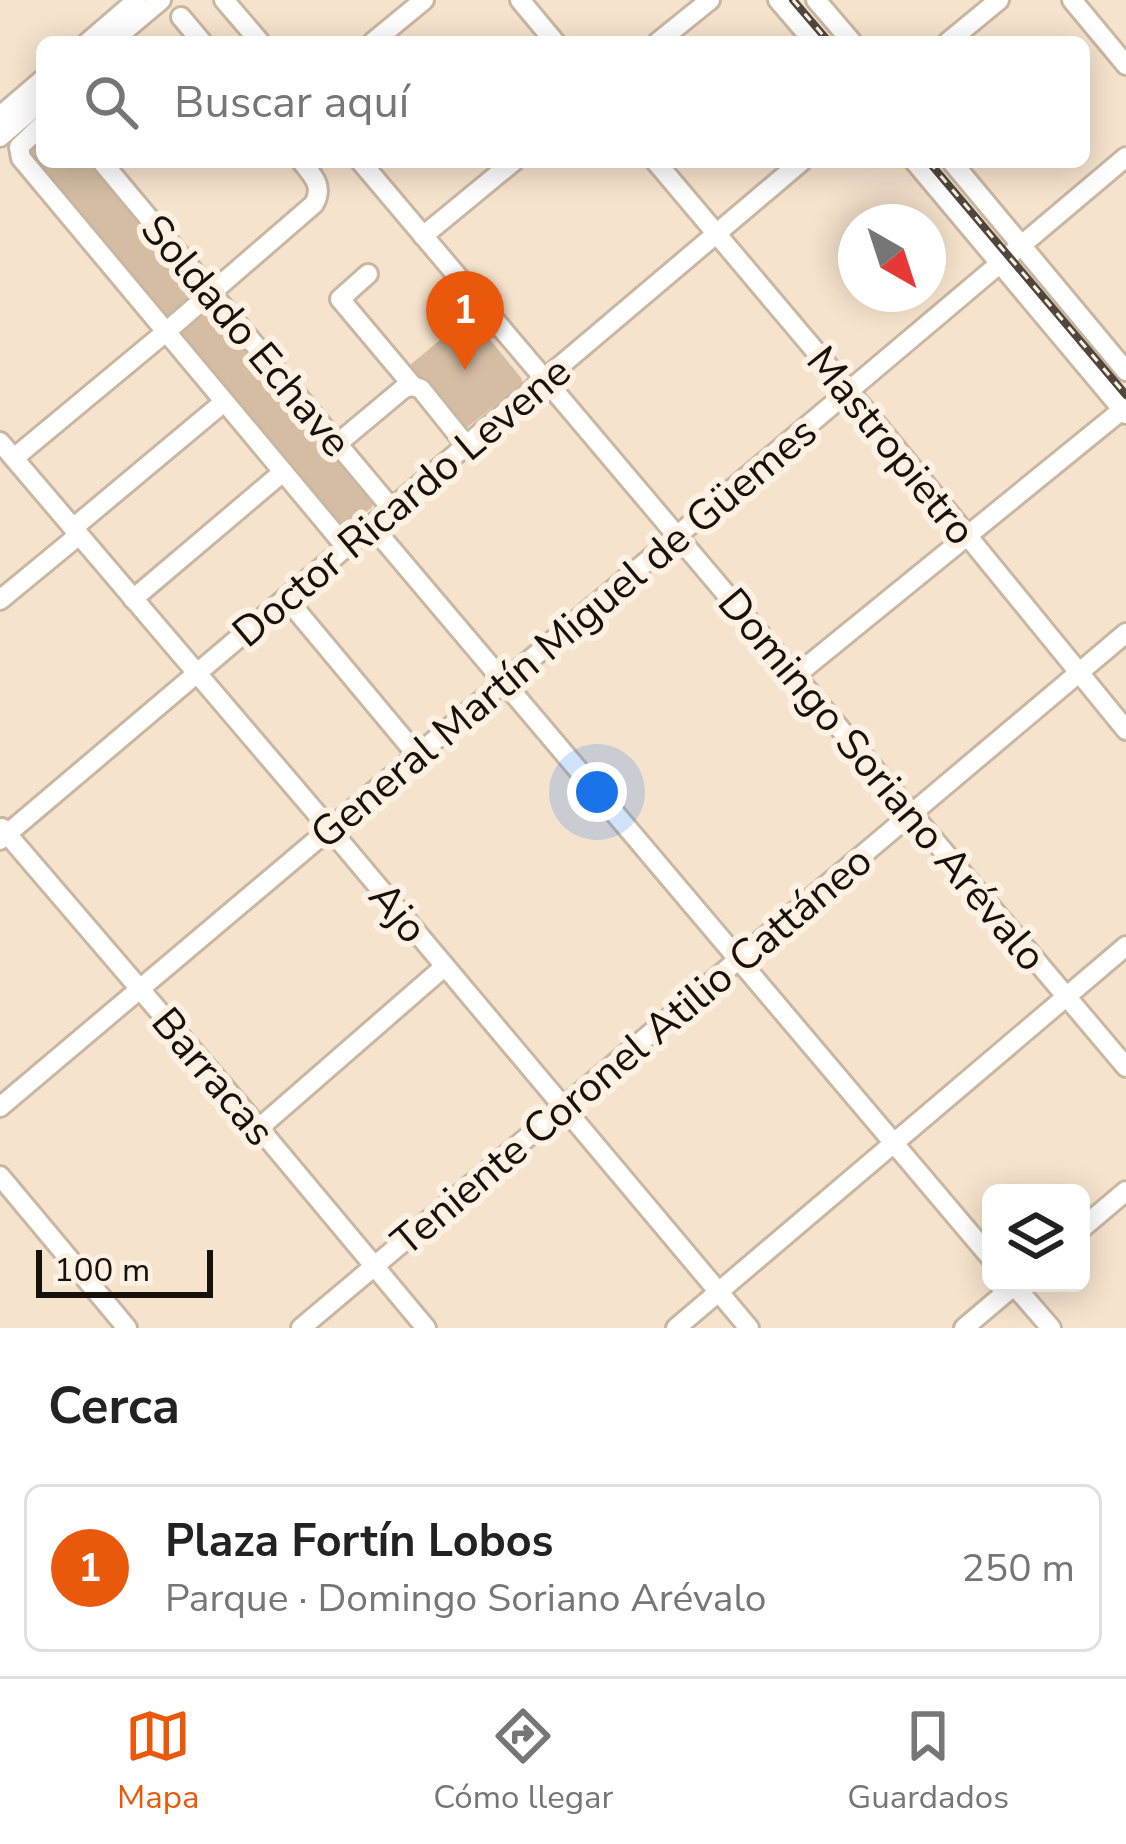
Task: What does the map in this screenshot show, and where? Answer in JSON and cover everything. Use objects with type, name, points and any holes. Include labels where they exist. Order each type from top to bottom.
[{"type":"street","points":[[95,36],[137,0]]},
{"type":"street","points":[[119,36],[161,0]]},
{"type":"street","points":[[224,0],[255,36]]},
{"type":"street","points":[[380,36],[424,0]]},
{"type":"street","points":[[520,0],[550,36]]},
{"type":"street","points":[[665,36],[710,0]]},
{"type":"street","points":[[778,0],[809,36]]},
{"type":"street","points":[[816,0],[847,36]]},
{"type":"street","points":[[956,36],[999,0]]},
{"type":"street","points":[[1072,0],[1126,65]]},
{"type":"street","points":[[181,16],[197,36]]},
{"type":"street","points":[[0,137],[36,89]]},
{"type":"street","points":[[19,114],[21,158],[346,547]]},
{"type":"street","name":"General Martín Miguel de Güemes","points":[[0,1108],[1126,157]]},
{"type":"street","name":"Soldado Echave","points":[[107,168],[392,508]]},
{"type":"street","points":[[14,458],[314,204],[319,196],[316,180],[307,168]]},
{"type":"street","name":"Domingo Soriano Arévalo","points":[[366,168],[1126,1067]]},
{"type":"street","points":[[424,236],[506,168]]},
{"type":"street","name":"Mastropietro","points":[[661,168],[1126,730]]},
{"type":"street","name":"Doctor Ricardo Levene","points":[[2,833],[794,168]]},
{"type":"street","points":[[796,676],[1124,412],[920,168]]},
{"type":"street","points":[[957,168],[1126,371]]},
{"type":"street","points":[[368,274],[340,298],[466,445]]},
{"type":"street","points":[[337,444],[412,386]]},
{"type":"street","points":[[0,600],[224,402]]},
{"type":"street","name":"Ajo","points":[[0,442],[749,1328]]},
{"type":"street","points":[[133,599],[283,472]]},
{"type":"street","points":[[371,526],[982,1247]]},
{"type":"street","points":[[286,598],[417,754]]},
{"type":"street","name":"Teniente Coronel Atilio Cattáneo","points":[[302,1328],[1126,633]]},
{"type":"street","name":"Barracas","points":[[2,833],[259,1128],[425,1328]]},
{"type":"street","points":[[676,1328],[1126,946]]},
{"type":"street","points":[[259,1128],[444,967]]},
{"type":"street","points":[[0,1176],[127,1328]]},
{"type":"street","points":[[1090,1222],[1126,1192]]},
{"type":"street","points":[[964,1328],[1005,1292]]},
{"type":"street","points":[[1021,1292],[1051,1328]]},
{"type":"shaded area","points":[[36,144],[36,165],[27,154]]},
{"type":"shaded area","points":[[39,168],[98,168],[199,291],[186,309],[166,318]]},
{"type":"shaded area","points":[[213,307],[374,500],[349,527],[334,523],[179,334]]},
{"type":"shaded area","points":[[470,315],[522,383],[464,430],[410,365]]},
{"type":"railway","points":[[793,0],[824,36]]},
{"type":"railway","points":[[934,168],[1126,395]]},
{"type":"place","name":"Plaza Fortín Lobos","points":[[465,370]]}]
